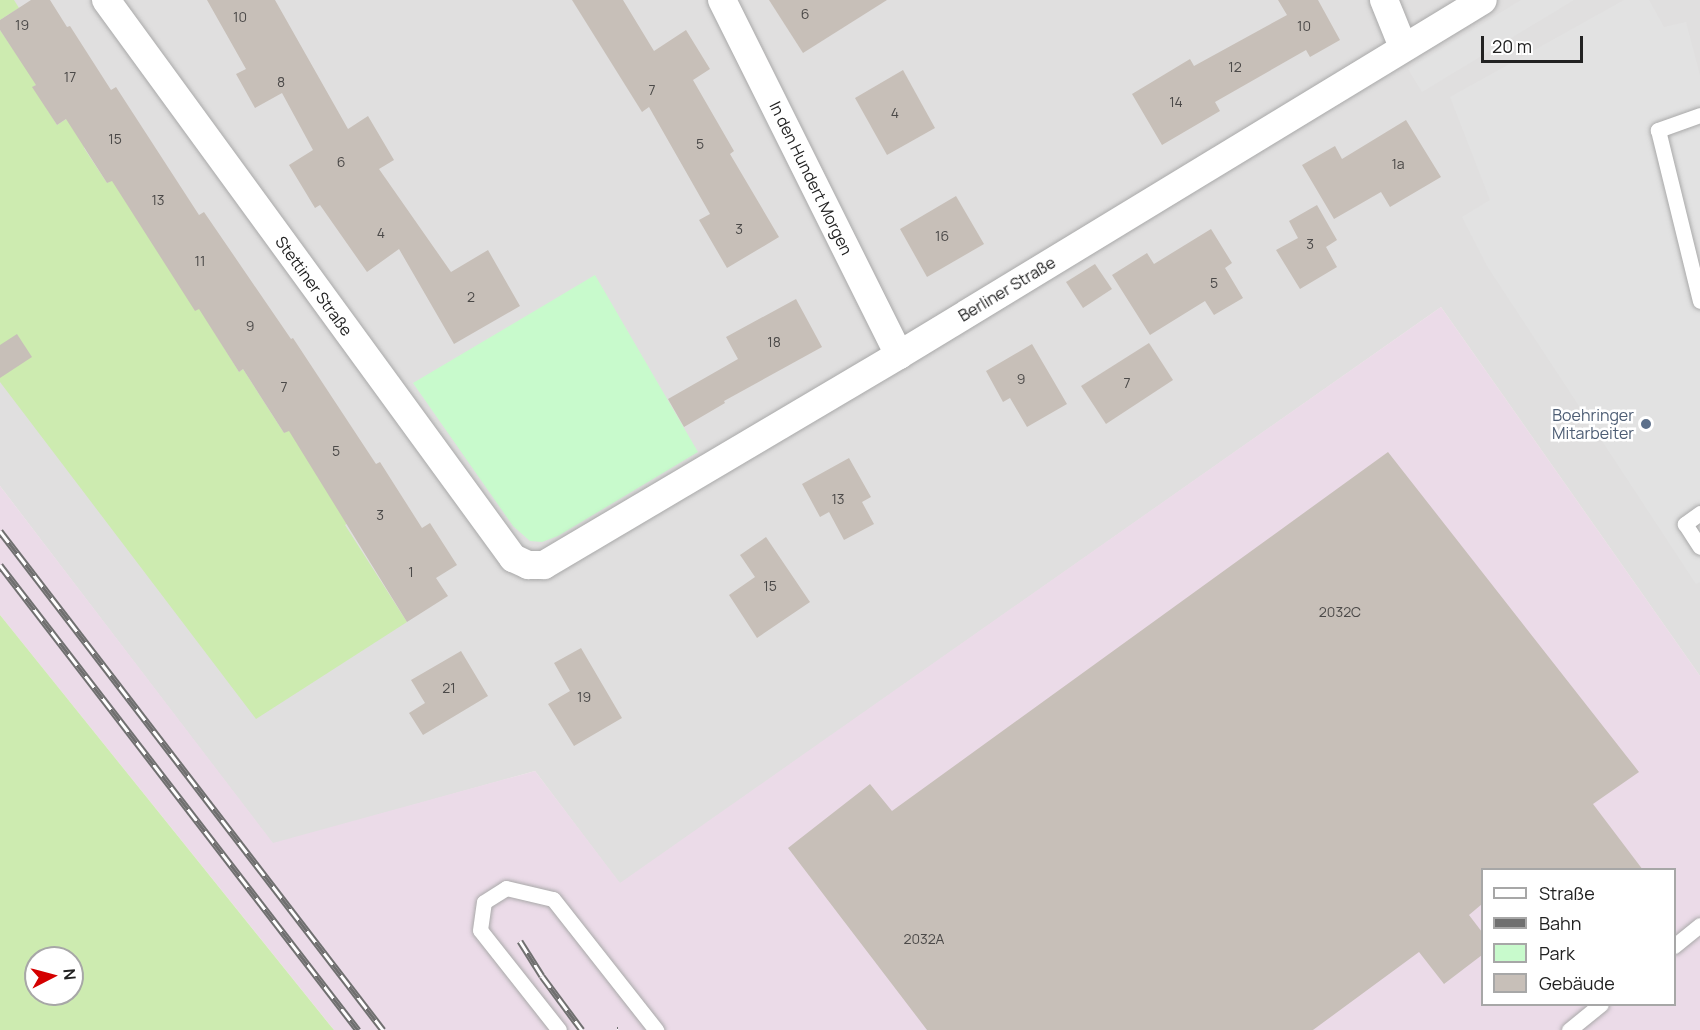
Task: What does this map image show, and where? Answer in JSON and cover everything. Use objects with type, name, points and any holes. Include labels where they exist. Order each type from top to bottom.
[{"type":"street","name":"Stettiner Straße","points":[[106,0],[513,558],[528,565]]},
{"type":"street","name":"In den Hundert Morgen","points":[[723,0],[899,355]]},
{"type":"street","points":[[1384,0],[1403,46]]},
{"type":"street","name":"Berliner Straße","points":[[528,565],[544,565],[899,355],[1482,0]]},
{"type":"lane","points":[[1700,116],[1658,130],[1700,302]]},
{"type":"lane","points":[[1700,513],[1685,524],[1700,547]]},
{"type":"lane","points":[[559,1030],[480,930],[484,902],[506,888],[553,899],[656,1030]]},
{"type":"lane","points":[[1676,944],[1700,925]]},
{"type":"lane","points":[[1569,1030],[1600,1006]]},
{"type":"shaded area","points":[[0,0],[1700,0],[1700,676],[1441,307],[620,884],[535,771],[273,844],[0,486]]},
{"type":"shaded area","points":[[1521,0],[1574,0],[1422,92],[1408,69]]},
{"type":"shaded area","name":"Boehringer Mitarbeiter","points":[[1624,0],[1649,0],[1664,27],[1686,22],[1700,75],[1700,582],[1696,584],[1487,266],[1462,217],[1490,200],[1450,97]]},
{"type":"shaded area","points":[[1441,307],[1700,676],[1700,1030],[334,1030],[0,615],[0,486],[273,843],[535,771],[620,883]]},
{"type":"green space","points":[[0,0],[14,0],[19,8],[0,20]]},
{"type":"green space","points":[[0,30],[19,58],[61,69],[33,87],[57,125],[85,107],[84,148],[107,183],[118,177],[239,372],[243,369],[284,433],[311,417],[373,508],[345,525],[407,622],[256,719],[0,382]]},
{"type":"green space","points":[[595,275],[698,452],[558,536],[542,542],[530,541],[513,526],[413,383]]},
{"type":"green space","points":[[0,615],[334,1030],[0,1030]]},
{"type":"building","points":[[31,0],[50,0],[67,27],[70,26],[111,90],[116,87],[199,215],[204,212],[291,339],[293,338],[376,464],[380,462],[422,528],[430,523],[457,565],[436,578],[448,596],[407,622],[289,431],[284,433],[243,369],[239,372],[199,309],[195,311],[112,181],[107,183],[66,119],[57,125],[32,87],[36,85],[0,30],[0,20]]},
{"type":"building","points":[[207,0],[275,0],[348,129],[368,116],[394,160],[379,169],[451,272],[488,250],[520,306],[454,344],[399,249],[367,272],[320,205],[315,208],[289,165],[313,150],[282,93],[255,108],[236,74],[246,69]]},
{"type":"building","points":[[572,0],[623,0],[654,51],[686,30],[710,69],[693,80],[734,151],[730,154],[779,237],[727,268],[699,220],[710,214],[649,107],[642,112]]},
{"type":"building","points":[[769,0],[887,0],[803,53]]},
{"type":"building","points":[[1278,0],[1318,0],[1340,40],[1310,57],[1306,50],[1215,102],[1220,111],[1162,145],[1132,94],[1190,59],[1194,66],[1287,15]]},
{"type":"building","points":[[903,70],[935,128],[887,155],[855,98]]},
{"type":"building","points":[[1406,120],[1441,177],[1390,207],[1381,192],[1334,219],[1302,165],[1335,146],[1342,159]]},
{"type":"building","points":[[956,196],[984,244],[927,277],[900,229]]},
{"type":"building","points":[[1317,205],[1337,240],[1326,247],[1337,267],[1300,289],[1276,250],[1298,238],[1289,221]]},
{"type":"building","points":[[1211,229],[1232,263],[1225,268],[1243,298],[1214,315],[1205,301],[1150,335],[1112,275],[1147,253],[1154,264]]},
{"type":"building","points":[[1095,264],[1112,289],[1083,308],[1066,282]]},
{"type":"building","points":[[796,299],[822,347],[724,401],[725,403],[684,427],[668,399],[738,359],[726,337]]},
{"type":"building","points":[[17,334],[32,357],[0,378],[0,345]]},
{"type":"building","points":[[1149,343],[1173,380],[1106,424],[1081,386]]},
{"type":"building","points":[[1032,344],[1067,404],[1027,427],[1010,398],[1003,402],[986,371]]},
{"type":"building","points":[[1388,452],[1639,772],[1593,804],[1641,868],[1481,868],[1481,905],[1469,915],[1481,931],[1481,956],[1444,984],[1419,952],[1313,1030],[927,1030],[788,848],[870,784],[892,811]]},
{"type":"building","points":[[849,458],[871,497],[862,502],[874,524],[844,540],[829,512],[820,517],[802,484]]},
{"type":"building","points":[[766,537],[810,602],[757,638],[729,595],[755,577],[740,555]]},
{"type":"building","points":[[581,648],[622,718],[574,746],[548,704],[570,691],[554,663]]},
{"type":"building","points":[[461,651],[488,696],[423,735],[409,713],[425,703],[411,680]]},
{"type":"railway","points":[[0,531],[383,1030]]},
{"type":"railway","points":[[0,565],[358,1030]]},
{"type":"railway","points":[[520,941],[542,976],[582,1030]]},
{"type":"place","name":"Boehringer Mitarbeiter","points":[[1646,424]]}]
